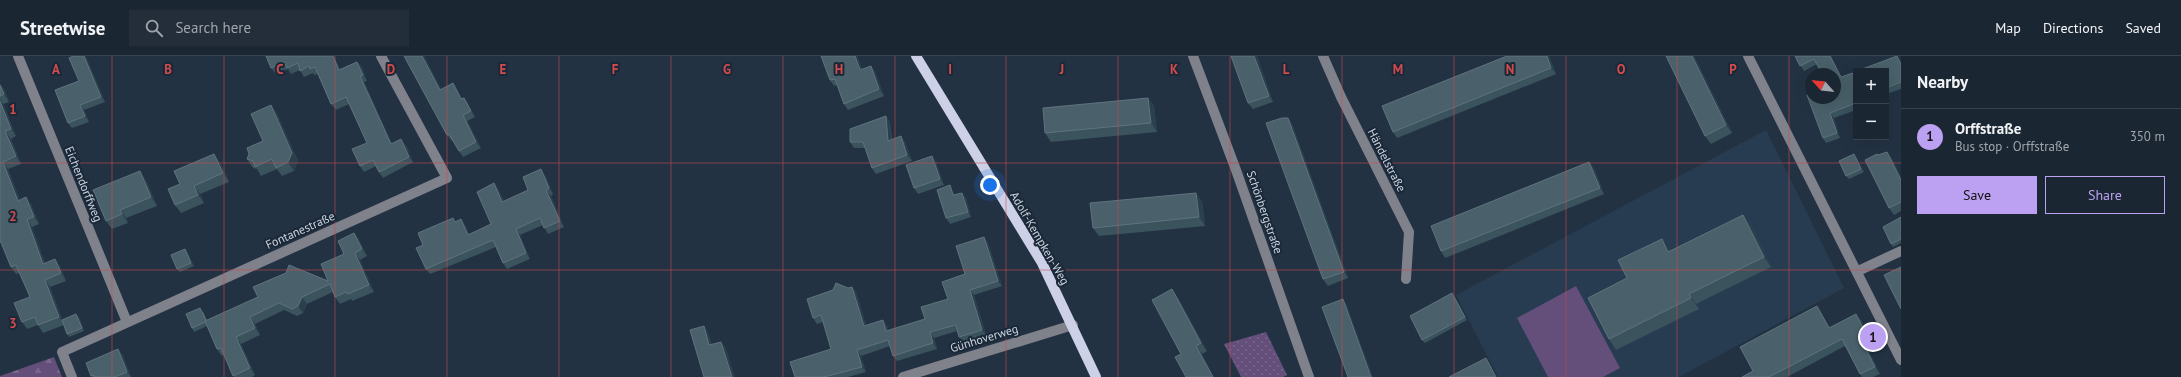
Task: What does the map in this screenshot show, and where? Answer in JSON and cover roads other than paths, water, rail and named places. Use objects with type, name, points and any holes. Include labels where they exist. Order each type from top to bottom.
[{"type":"main road","name":"Adolf-Kempken-Weg","points":[[916,56],[1042,263],[1073,325],[1096,377]]},
{"type":"street","name":"Eichendorffweg","points":[[18,56],[127,322]]},
{"type":"street","name":"Fontanestraße","points":[[72,377],[62,352],[447,178],[381,56]]},
{"type":"street","name":"Schönbergstraße","points":[[1193,56],[1234,163],[1309,377]]},
{"type":"street","name":"Händelstraße","points":[[1323,56],[1341,97],[1409,232],[1406,279]]},
{"type":"street","points":[[1748,56],[1858,271],[1901,360]]},
{"type":"street","points":[[1858,271],[1901,251]]},
{"type":"street","name":"Günhoverweg","points":[[903,377],[1073,325]]},
{"type":"place","name":"Orffstraße","points":[[1873,337]]}]
